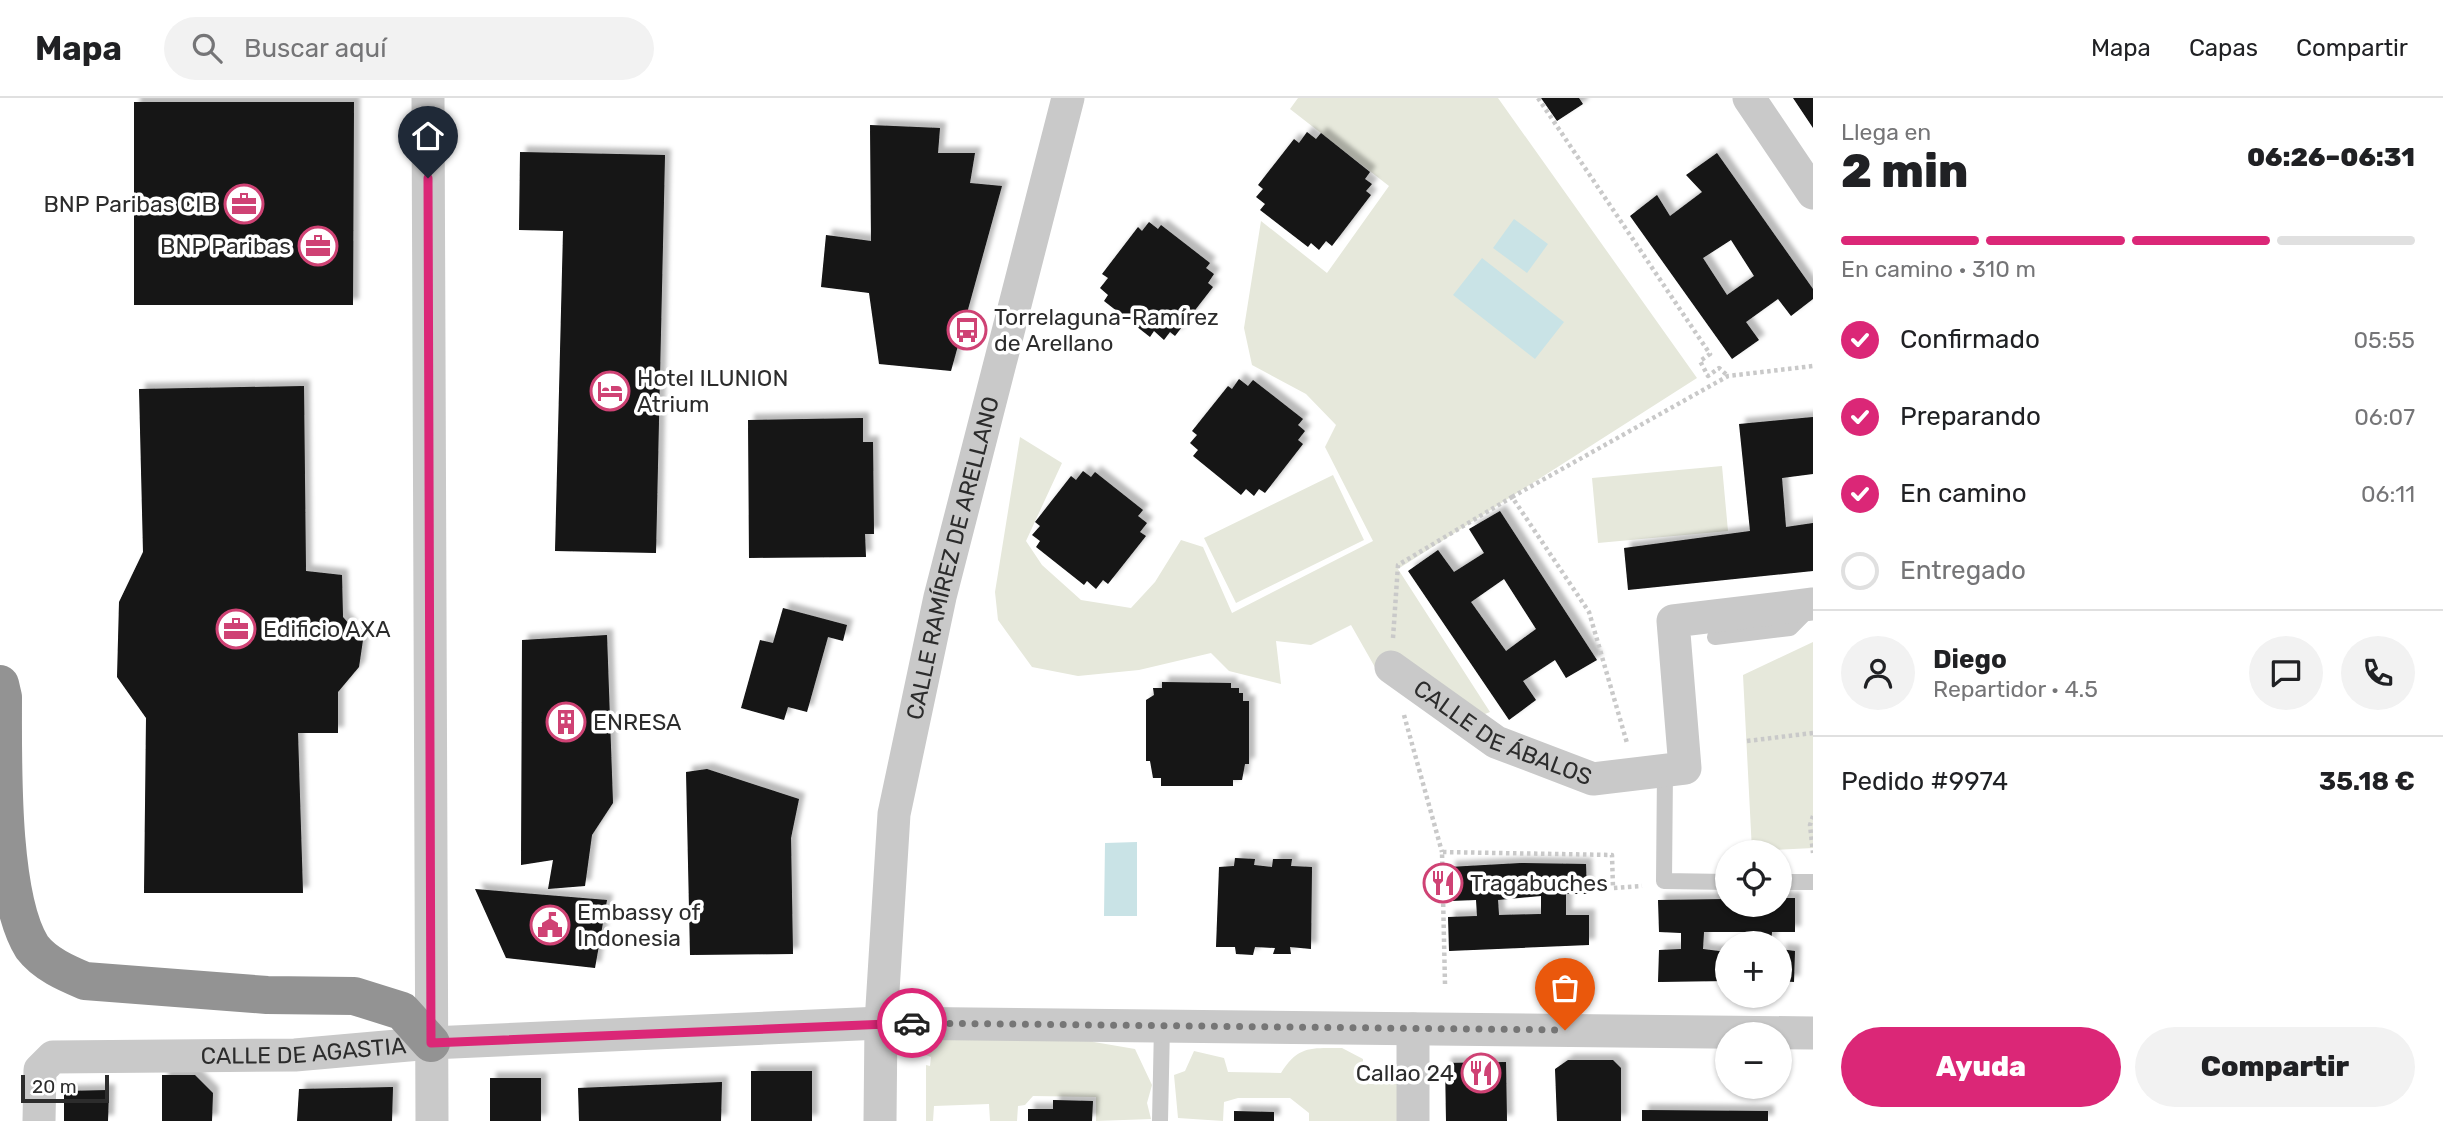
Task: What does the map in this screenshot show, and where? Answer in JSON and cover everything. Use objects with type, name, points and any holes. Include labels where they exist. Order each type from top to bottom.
[{"type":"highway","points":[[0,684],[4,696],[4,876],[14,919],[32,948],[59,970],[85,981],[267,995],[355,996],[402,1010],[431,1043]]},
{"type":"street","points":[[428,98],[432,1121]]},
{"type":"street","name":"CALLE RAMÍREZ DE ARELLANO","points":[[880,1121],[881,1023],[894,814],[940,597],[1068,98]]},
{"type":"street","points":[[1749,98],[1812,191]]},
{"type":"street","points":[[1650,772],[1685,768],[1673,621],[1813,605]]},
{"type":"street","name":"CALLE DE ÁBALOS","points":[[1391,667],[1496,742],[1593,779],[1650,772]]},
{"type":"street","name":"CALLE DE AGASTIA","points":[[39,1121],[40,1070],[53,1057],[295,1055],[431,1043],[881,1023],[1813,1033]]},
{"type":"street","points":[[1413,1028],[1413,1121]]},
{"type":"lane","points":[[1715,637],[1790,628],[1813,605]]},
{"type":"lane","points":[[1650,772],[1664,881],[1715,882]]},
{"type":"lane","points":[[1792,882],[1813,882]]},
{"type":"lane","points":[[1160,1121],[1162,1026]]},
{"type":"path","points":[[1538,98],[1710,354],[1700,361],[1708,376],[1719,368],[1728,376]]},
{"type":"path","points":[[1445,984],[1442,852],[1391,667],[1398,565],[1511,497],[1728,376],[1813,366]]},
{"type":"path","points":[[1511,497],[1589,612],[1650,772]]},
{"type":"path","points":[[1747,741],[1813,733]]},
{"type":"path","points":[[1813,816],[1810,825],[1813,853]]},
{"type":"path","points":[[1442,852],[1612,855],[1613,888],[1642,886]]},
{"type":"shaded area","points":[[1298,98],[1498,98],[1697,378],[1398,569],[1490,712],[1454,726],[1376,669],[1351,625],[1311,645],[1276,641],[1281,684],[1229,671],[1211,653],[1139,670],[1078,676],[1032,667],[998,620],[995,592],[1020,437],[1062,463],[1026,541],[1042,565],[1081,600],[1131,608],[1155,582],[1181,540],[1203,547],[1232,613],[1373,541],[1325,447],[1336,425],[1306,394],[1252,365],[1244,328],[1261,221],[1327,273],[1389,186],[1290,109]]},
{"type":"shaded area","points":[[1722,466],[1728,531],[1598,543],[1592,478]]},
{"type":"shaded area","points":[[1333,475],[1364,540],[1236,603],[1204,538]]},
{"type":"shaded area","points":[[1813,642],[1813,848],[1792,849],[1792,840],[1751,840],[1743,675]]},
{"type":"shaded area","points":[[917,1033],[1082,1035],[1094,1042],[1135,1049],[1152,1085],[1147,1103],[1151,1119],[1096,1121],[1096,1097],[1033,1096],[1025,1105],[1018,1106],[1017,1121],[990,1121],[989,1104],[934,1106],[933,1121],[926,1121],[926,1065],[930,1066],[931,1057],[918,1052]]},
{"type":"shaded area","points":[[1342,1048],[1363,1059],[1363,1075],[1369,1084],[1398,1084],[1398,1121],[1309,1121],[1309,1113],[1290,1098],[1238,1098],[1224,1102],[1223,1121],[1178,1118],[1174,1075],[1185,1071],[1194,1051],[1224,1058],[1228,1072],[1281,1073],[1293,1057],[1307,1050]]},
{"type":"water","points":[[1514,219],[1548,244],[1527,273],[1493,248]]},
{"type":"water","points":[[1482,258],[1564,322],[1535,359],[1453,295]]},
{"type":"water","points":[[1137,842],[1137,916],[1104,916],[1105,843]]},
{"type":"building","points":[[1541,98],[1579,98],[1583,104],[1557,121]]},
{"type":"building","points":[[1793,98],[1813,98],[1813,128]]},
{"type":"building","name":"BNP Paribas CIB","points":[[134,102],[354,102],[353,305],[134,305]]},
{"type":"building","points":[[870,125],[940,128],[938,153],[975,153],[970,183],[1002,186],[951,371],[879,364],[869,293],[821,287],[826,235],[871,241]]},
{"type":"building","points":[[1307,132],[1316,139],[1321,133],[1370,172],[1365,179],[1372,184],[1366,191],[1371,195],[1332,246],[1326,241],[1319,250],[1311,243],[1308,247],[1260,210],[1265,204],[1256,197],[1263,189],[1258,185],[1294,139],[1299,143]]},
{"type":"building","name":"Hotel ILUNION Atrium","points":[[520,152],[665,155],[656,553],[555,551],[563,231],[519,230]]},
{"type":"building","points":[[1717,153],[1813,289],[1813,299],[1791,316],[1778,299],[1746,322],[1759,340],[1732,359],[1630,216],[1657,195],[1670,216],[1702,192],[1686,175]],"holes":[[[1731,240],[1754,276],[1727,295],[1703,258]]]},
{"type":"building","points":[[1149,222],[1158,229],[1161,225],[1210,263],[1206,268],[1214,274],[1208,283],[1213,287],[1175,336],[1170,332],[1164,340],[1154,331],[1150,337],[1104,301],[1108,295],[1100,288],[1108,278],[1102,274],[1138,227],[1142,231]]},
{"type":"building","points":[[1239,379],[1248,386],[1253,380],[1303,419],[1298,425],[1305,431],[1298,440],[1303,444],[1265,493],[1259,489],[1254,496],[1246,489],[1241,495],[1193,456],[1198,450],[1190,443],[1197,435],[1192,431],[1228,386],[1232,389]]},
{"type":"building","name":"Edificio AXA","points":[[304,386],[306,571],[342,575],[343,617],[363,640],[359,667],[338,692],[338,733],[298,733],[303,893],[144,893],[146,718],[117,677],[119,602],[143,552],[139,389]]},
{"type":"building","points":[[1813,417],[1813,474],[1782,478],[1786,527],[1813,523],[1813,571],[1628,590],[1624,548],[1750,531],[1739,424]]},
{"type":"building","points":[[863,418],[863,442],[873,442],[874,534],[865,534],[866,557],[749,558],[748,420]]},
{"type":"building","points":[[1083,471],[1091,477],[1095,472],[1143,510],[1138,516],[1147,523],[1140,532],[1146,536],[1108,584],[1103,580],[1096,589],[1087,581],[1084,585],[1036,547],[1040,541],[1032,535],[1040,526],[1035,522],[1071,476],[1076,480]]},
{"type":"building","points":[[1500,511],[1597,660],[1566,678],[1555,660],[1523,681],[1536,700],[1509,720],[1408,571],[1438,550],[1454,572],[1484,553],[1469,529]],"holes":[[[1504,579],[1536,629],[1506,651],[1471,602]]]},
{"type":"building","points":[[783,608],[847,625],[843,641],[828,637],[807,712],[788,707],[784,720],[741,708],[760,640],[773,643]]},
{"type":"building","name":"ENRESA","points":[[607,635],[613,803],[592,835],[585,886],[548,889],[553,860],[521,865],[522,640]]},
{"type":"building","points":[[1162,682],[1231,683],[1231,688],[1239,688],[1239,693],[1243,693],[1243,701],[1249,701],[1249,764],[1245,764],[1242,780],[1233,780],[1233,786],[1161,786],[1161,778],[1153,778],[1150,761],[1146,761],[1146,700],[1154,695],[1153,688],[1162,688]]},
{"type":"building","points":[[707,769],[799,799],[791,838],[793,954],[690,955],[686,772]]},
{"type":"building","points":[[1235,858],[1255,859],[1254,865],[1272,867],[1273,859],[1292,859],[1291,866],[1312,867],[1311,949],[1290,947],[1291,954],[1273,954],[1275,948],[1255,947],[1253,955],[1236,954],[1235,947],[1216,947],[1219,867],[1234,866]]},
{"type":"building","points":[[1521,863],[1586,864],[1587,894],[1566,894],[1566,915],[1589,915],[1589,945],[1449,951],[1448,917],[1477,916],[1476,900],[1451,901],[1449,867]],"holes":[[[1541,896],[1541,914],[1499,915],[1498,900]]]},
{"type":"building","points":[[475,889],[607,900],[595,968],[506,958]]},
{"type":"building","points":[[1792,898],[1795,898],[1795,932],[1704,932],[1703,949],[1715,950],[1715,981],[1658,982],[1659,950],[1681,949],[1681,933],[1659,932],[1658,900],[1715,899],[1715,917],[1792,917]]},
{"type":"building","points":[[1792,951],[1795,951],[1792,982]]},
{"type":"building","points":[[1568,1060],[1613,1060],[1621,1068],[1621,1121],[1557,1121],[1555,1069]]},
{"type":"building","points":[[1506,1062],[1507,1121],[1446,1121],[1445,1063]]},
{"type":"building","points":[[751,1071],[812,1071],[812,1121],[751,1121]]},
{"type":"building","points":[[162,1075],[195,1075],[213,1093],[212,1121],[162,1121]]},
{"type":"building","points":[[490,1078],[541,1078],[541,1121],[490,1121]]},
{"type":"building","points":[[722,1082],[721,1121],[579,1121],[578,1088]]},
{"type":"building","points":[[393,1087],[392,1121],[297,1121],[299,1089]]},
{"type":"building","points":[[109,1090],[108,1121],[64,1121],[64,1091]]},
{"type":"building","points":[[1053,1100],[1093,1101],[1092,1121],[1028,1121],[1028,1109],[1053,1109]]},
{"type":"building","points":[[1642,1110],[1768,1111],[1768,1121],[1642,1121]]},
{"type":"building","points":[[1234,1111],[1274,1112],[1274,1121],[1234,1121]]},
{"type":"way so far","points":[[912,1023],[1565,1030]]},
{"type":"place","name":"BNP Paribas CIB","points":[[244,204]]},
{"type":"place","name":"BNP Paribas","points":[[318,246]]},
{"type":"place","name":"Torrelaguna-Ramírez de Arellano","points":[[967,330]]},
{"type":"place","name":"Hotel ILUNION Atrium","points":[[610,391]]},
{"type":"place","name":"Edificio AXA","points":[[236,629]]},
{"type":"place","name":"ENRESA","points":[[566,722]]},
{"type":"place","name":"Tragabuches","points":[[1443,883]]},
{"type":"place","name":"Embassy of Indonesia","points":[[550,925]]},
{"type":"place","name":"Callao 24","points":[[1481,1073]]},
{"type":"route","points":[[428,178],[431,1043],[912,1023]]}]
